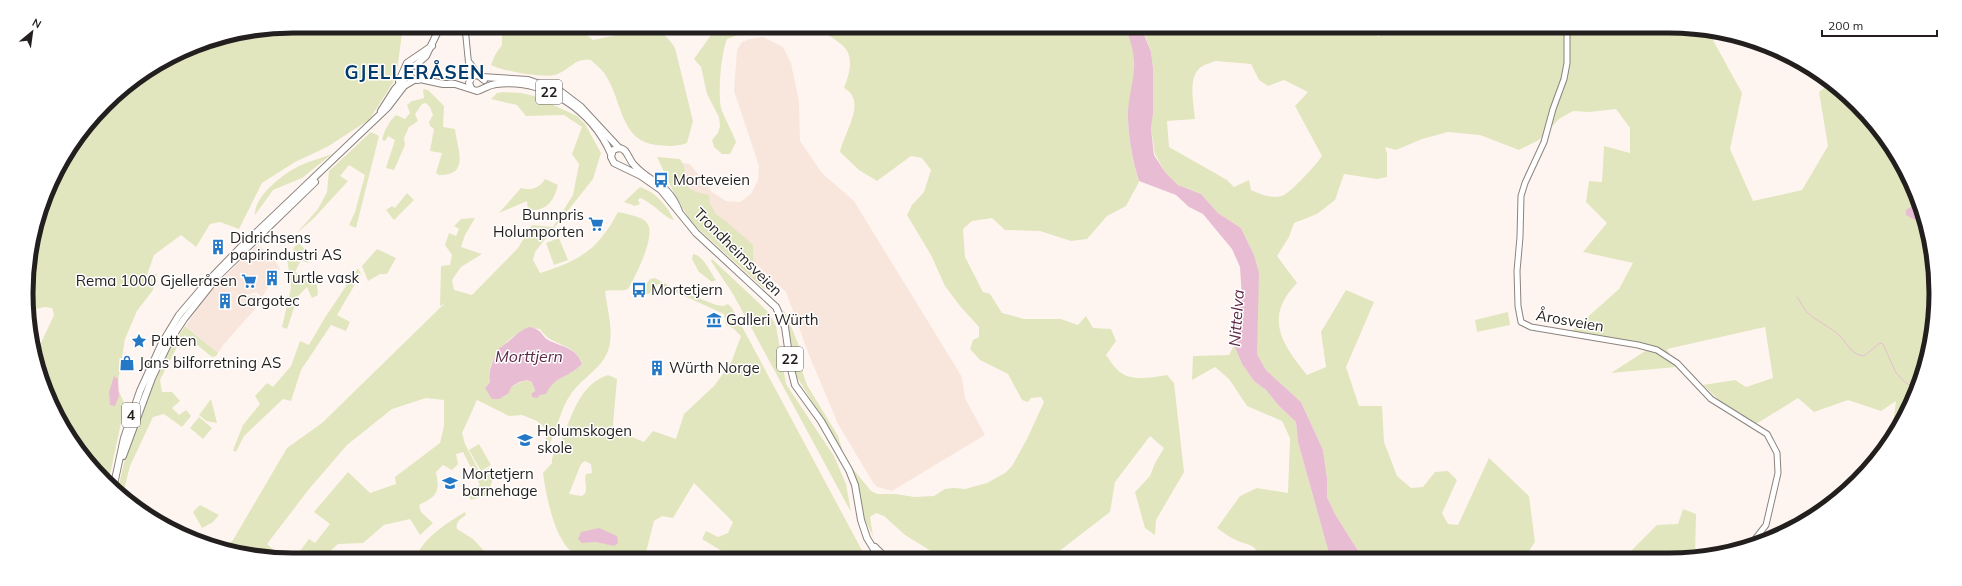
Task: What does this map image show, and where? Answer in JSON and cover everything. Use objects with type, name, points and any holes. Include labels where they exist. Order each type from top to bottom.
[{"type":"main road","name":"4","points":[[115,482],[119,463],[152,378],[168,345],[184,319],[219,275],[388,107],[404,86],[417,79],[424,70],[437,33]]},
{"type":"main road","points":[[465,33],[470,63],[469,85],[471,88]]},
{"type":"main road","name":"Årosveien","points":[[1568,33],[1567,63],[1564,80],[1553,109],[1544,142],[1525,182],[1521,196],[1517,279],[1520,320],[1531,328],[1638,345],[1657,350],[1677,363],[1711,399],[1765,431],[1774,444],[1779,466],[1766,525],[1756,538]]},
{"type":"main road","name":"4","points":[[397,86],[408,73],[411,66],[417,64],[426,56],[433,44]]},
{"type":"main road","name":"4","points":[[379,115],[397,86],[407,63],[433,44]]},
{"type":"main road","points":[[470,63],[484,82],[483,87]]},
{"type":"main road","points":[[417,64],[435,82]]},
{"type":"main road","points":[[408,73],[417,79]]},
{"type":"main road","name":"22","points":[[456,84],[470,78],[480,76],[528,80],[548,85],[560,91],[582,107],[619,148],[625,150],[628,157]]},
{"type":"main road","name":"22","points":[[417,79],[456,84],[478,90],[498,83],[520,84],[534,87],[557,96],[574,106],[584,115],[604,140],[611,154],[612,162],[619,165]]},
{"type":"main road","points":[[611,154],[613,150],[619,148]]},
{"type":"main road","points":[[619,165],[625,163],[628,157]]},
{"type":"main road","name":"Trondheimsveien","points":[[628,157],[636,168],[668,191],[675,201],[679,211]]},
{"type":"main road","name":"Trondheimsveien","points":[[619,165],[658,187],[696,233],[762,294],[778,311],[785,327],[794,381],[802,395],[821,421],[849,470],[855,485],[868,544],[876,553]]},
{"type":"main road","name":"Trondheimsveien","points":[[865,532],[882,553]]},
{"type":"shaded area","points":[[763,37],[783,47],[791,63],[799,101],[800,141],[822,173],[854,201],[962,377],[965,398],[985,435],[892,491],[877,487],[872,481],[838,424],[809,355],[786,292],[718,229],[667,175],[672,161],[690,164],[712,192],[726,201],[740,202],[751,194],[758,180],[759,166],[734,91],[737,50],[742,42]]},
{"type":"shaded area","points":[[259,246],[272,255],[280,268],[274,283],[276,284],[274,287],[269,286],[262,297],[256,292],[241,297],[255,295],[263,300],[224,344],[218,353],[186,326],[197,309],[220,281],[255,247]]},
{"type":"green space","points":[[293,33],[402,33],[396,78],[369,120],[327,147],[295,162],[262,183],[239,229],[220,222],[210,224],[196,247],[181,235],[154,255],[147,275],[157,274],[153,290],[137,311],[125,339],[117,388],[125,404],[109,477],[87,451],[68,423],[47,377],[38,346],[54,315],[52,308],[45,307],[34,309],[33,293],[35,259],[42,226],[53,194],[68,163],[87,135],[109,109],[135,87],[163,68],[178,60],[209,47],[242,38],[259,35]]},
{"type":"green space","points":[[502,33],[584,33],[593,40],[628,33],[662,33],[675,48],[693,121],[687,143],[675,146],[656,145],[644,142],[635,136],[624,118],[606,76],[591,60],[580,61],[560,73],[549,76],[512,72],[491,65],[495,55],[502,45]]},
{"type":"green space","points":[[712,33],[742,33],[727,39],[721,64],[720,96],[722,111],[736,142],[730,154],[722,154],[714,147],[712,140],[718,133],[720,126],[719,117],[707,94],[701,67],[694,59]]},
{"type":"green space","points":[[826,33],[1128,33],[1133,48],[1135,68],[1128,114],[1129,129],[1132,152],[1139,182],[1126,206],[1107,216],[1087,239],[1071,241],[1040,231],[1005,230],[992,218],[972,221],[963,229],[965,257],[983,292],[990,294],[1002,313],[1024,319],[1061,319],[1078,325],[1086,316],[1093,328],[1111,329],[1116,341],[1106,355],[1120,372],[1136,378],[1149,378],[1167,375],[1174,383],[1184,472],[1156,520],[1155,535],[1145,528],[1135,492],[1150,476],[1155,463],[1164,448],[1150,436],[1115,482],[1110,512],[1058,553],[934,553],[905,535],[884,516],[876,513],[870,517],[873,536],[865,520],[853,469],[871,491],[877,494],[896,494],[914,497],[934,496],[945,489],[965,489],[987,483],[1005,473],[1012,466],[1027,439],[1044,402],[1041,397],[1031,398],[1028,402],[1022,400],[1008,374],[980,360],[970,349],[973,340],[979,337],[979,327],[960,306],[945,286],[931,255],[907,215],[912,205],[924,192],[931,170],[922,158],[911,156],[877,181],[859,170],[840,152],[854,109],[854,101],[851,94],[844,88],[848,78],[850,61],[847,50]]},
{"type":"green space","points":[[1144,33],[1376,33],[1378,37],[1381,33],[1669,33],[1711,36],[1742,93],[1730,149],[1753,201],[1802,190],[1828,146],[1819,92],[1826,87],[1853,109],[1875,135],[1894,163],[1915,209],[1924,242],[1927,259],[1929,293],[1927,327],[1915,377],[1902,408],[1893,425],[1896,401],[1881,411],[1848,400],[1814,412],[1798,398],[1756,424],[1719,400],[1703,385],[1735,380],[1746,387],[1773,378],[1765,327],[1667,349],[1676,367],[1611,373],[1653,346],[1572,331],[1619,289],[1633,263],[1583,252],[1607,223],[1586,202],[1589,181],[1602,182],[1604,146],[1630,153],[1630,128],[1616,109],[1589,112],[1573,111],[1559,119],[1539,140],[1519,150],[1480,135],[1448,132],[1422,139],[1396,150],[1385,147],[1387,153],[1387,177],[1377,179],[1344,174],[1335,200],[1317,214],[1294,223],[1289,237],[1277,256],[1297,283],[1287,295],[1281,307],[1279,319],[1280,330],[1284,341],[1307,375],[1326,367],[1321,332],[1346,290],[1374,302],[1346,367],[1359,406],[1382,406],[1384,442],[1397,476],[1411,488],[1423,487],[1435,472],[1448,471],[1457,480],[1442,513],[1448,524],[1458,525],[1489,458],[1529,496],[1535,542],[1528,553],[1359,553],[1335,514],[1327,497],[1327,478],[1323,450],[1301,402],[1266,370],[1257,354],[1257,309],[1254,255],[1241,228],[1218,213],[1201,194],[1178,185],[1165,172],[1155,154],[1151,129],[1153,110],[1153,70],[1151,52]],"holes":[[[1216,61],[1251,64],[1259,80],[1268,86],[1284,80],[1308,92],[1295,106],[1322,156],[1310,171],[1288,192],[1284,195],[1276,197],[1267,196],[1251,190],[1249,180],[1234,187],[1227,180],[1169,147],[1167,121],[1195,119],[1192,92],[1194,78],[1201,67]]]},
{"type":"green space","points":[[423,89],[428,90],[444,106],[443,127],[455,129],[460,160],[459,166],[455,171],[449,174],[439,175],[436,173],[442,153],[430,151],[434,129],[430,126],[429,122],[433,115],[430,107],[426,103],[422,104],[415,114],[418,121],[409,127],[404,138],[405,145],[394,170],[386,168],[395,140],[388,136],[385,141],[382,140],[385,130],[396,115],[405,119],[410,113],[407,105],[412,101],[424,98]]},
{"type":"green space","points":[[497,93],[521,93],[534,96],[577,116],[585,124],[601,153],[593,179],[535,252],[533,260],[540,273],[557,268],[574,260],[589,250],[604,235],[618,212],[638,217],[647,223],[649,237],[647,246],[640,266],[628,289],[605,291],[610,319],[611,338],[606,355],[601,363],[574,390],[567,400],[549,445],[545,438],[547,430],[537,421],[522,415],[509,416],[477,400],[462,433],[465,444],[480,473],[489,468],[496,471],[487,495],[471,500],[466,492],[480,485],[463,452],[456,454],[458,464],[452,470],[443,465],[436,472],[438,485],[436,493],[430,499],[419,505],[421,512],[433,523],[420,535],[410,519],[384,525],[363,543],[338,544],[328,553],[298,553],[309,539],[315,543],[330,524],[314,512],[348,472],[370,493],[396,484],[395,477],[440,443],[444,426],[444,400],[426,398],[392,409],[347,445],[309,489],[267,544],[276,552],[259,551],[228,544],[233,540],[287,448],[322,423],[445,303],[440,306],[441,266],[450,265],[452,255],[445,245],[449,233],[456,236],[459,229],[454,226],[461,219],[475,218],[465,235],[461,247],[482,254],[461,267],[452,280],[454,290],[472,295],[518,248],[532,225],[553,227],[573,195],[579,164],[572,154],[582,127],[564,115],[526,116],[517,105],[491,99]],"holes":[[[526,328],[540,329],[545,335],[575,352],[582,364],[577,369],[554,383],[546,393],[532,397],[531,394],[535,392],[532,382],[527,380],[516,384],[509,389],[485,388],[490,382],[489,374],[498,349]]]},
{"type":"green space","points":[[371,132],[379,136],[356,228],[349,225],[355,212],[365,175],[349,165],[340,176],[348,181],[314,218],[297,233],[318,209],[327,192],[329,171]]},
{"type":"green space","points":[[332,154],[302,178],[273,190],[255,215],[259,200],[264,193],[285,174],[299,166]]},
{"type":"green space","points":[[657,157],[680,159],[686,173],[687,186],[697,192],[709,195],[710,204],[716,214],[753,245],[754,268],[758,278],[765,288],[764,289],[691,222],[675,195]]},
{"type":"green space","points":[[545,179],[558,185],[554,196],[544,207],[540,209],[528,210],[527,201],[499,213],[521,188],[528,189],[538,187]]},
{"type":"green space","points":[[640,187],[656,196],[668,209],[674,220],[667,217],[645,200],[640,198],[638,200],[640,204],[635,206],[624,202]]},
{"type":"green space","points":[[407,193],[414,200],[394,220],[386,210],[392,206],[395,208]]},
{"type":"green space","points":[[559,238],[568,260],[554,265],[546,243]]},
{"type":"green space","points":[[299,243],[313,257],[308,263],[301,260],[295,272],[317,285],[318,295],[312,298],[307,287],[298,296],[287,329],[282,327],[291,288],[287,257],[292,256],[294,247]]},
{"type":"green space","points":[[377,249],[396,258],[387,274],[380,274],[368,281],[362,266]]},
{"type":"green space","points":[[693,254],[697,255],[704,261],[716,280],[712,282],[699,272],[692,259]]},
{"type":"green space","points":[[712,259],[769,313],[776,326],[786,384],[834,456],[846,484],[851,512],[733,294],[711,261]]},
{"type":"green space","points":[[358,268],[361,274],[337,315],[350,322],[346,331],[331,325],[301,370],[291,401],[283,399],[244,436],[236,452],[233,450],[243,425],[260,404],[255,396],[267,383],[273,387],[291,366],[300,341],[309,345],[324,319]]},
{"type":"green space","points":[[655,278],[673,288],[716,305],[723,306],[728,304],[732,308],[863,553],[725,553],[702,539],[706,531],[718,537],[728,533],[733,522],[694,483],[673,518],[662,516],[654,521],[646,553],[575,553],[563,542],[549,506],[543,473],[552,463],[554,454],[583,394],[598,379],[608,375],[617,379],[613,424],[615,430],[644,442],[653,431],[676,439],[684,414],[714,386],[731,363],[741,336],[734,329],[726,325],[724,314],[658,284],[649,294],[640,295],[640,292],[650,279]],"holes":[[[585,461],[591,464],[592,473],[586,474],[586,492],[582,496],[569,494],[581,464]]]},
{"type":"green space","points":[[783,310],[801,351],[803,374],[807,385],[838,436],[843,452],[797,377],[793,365],[791,344]]},
{"type":"green space","points":[[1508,312],[1510,325],[1477,332],[1475,320]]},
{"type":"green space","points":[[185,326],[218,353],[216,356],[212,357],[185,335],[160,380],[162,392],[172,392],[180,401],[172,408],[179,415],[186,410],[191,416],[182,427],[164,414],[153,417],[130,466],[124,490],[119,485],[124,463],[166,355]]},
{"type":"green space","points":[[1234,345],[1242,364],[1254,381],[1266,390],[1278,405],[1296,422],[1298,442],[1329,553],[1258,553],[1250,545],[1233,539],[1217,528],[1240,496],[1257,488],[1288,493],[1290,438],[1282,421],[1247,406],[1229,379],[1215,367],[1192,380],[1193,356],[1229,355]]},
{"type":"green space","points":[[211,399],[217,423],[206,421],[199,415]]},
{"type":"green space","points":[[199,417],[212,428],[203,439],[190,428]]},
{"type":"green space","points":[[479,444],[491,465],[481,471],[469,450]]},
{"type":"green space","points":[[200,505],[219,515],[213,522],[202,528],[193,512]]},
{"type":"green space","points":[[1683,509],[1696,514],[1695,551],[1625,553],[1631,551],[1657,525],[1678,524]]},
{"type":"green space","points":[[465,512],[466,515],[458,522],[457,529],[473,539],[486,553],[418,553],[431,536],[444,525]]},
{"type":"water","points":[[1128,33],[1144,33],[1151,52],[1153,68],[1153,113],[1151,129],[1154,155],[1165,172],[1178,185],[1201,194],[1218,213],[1241,228],[1254,255],[1259,273],[1257,354],[1266,370],[1301,402],[1323,450],[1327,478],[1327,497],[1335,514],[1359,553],[1329,553],[1298,442],[1296,422],[1278,405],[1266,390],[1254,381],[1242,364],[1234,345],[1236,320],[1242,298],[1240,267],[1232,249],[1203,214],[1189,207],[1176,195],[1139,181],[1132,151],[1128,113],[1134,63]]},
{"type":"water","points":[[1913,205],[1918,218],[1915,220],[1906,215],[1906,210]]},
{"type":"water","name":"Morttjern","points":[[530,327],[538,330],[550,341],[573,351],[577,354],[582,364],[577,369],[554,383],[546,394],[540,395],[537,398],[532,397],[531,394],[535,391],[532,382],[527,380],[513,385],[509,393],[499,399],[492,399],[485,388],[490,382],[489,374],[498,349],[526,328]]},
{"type":"water","points":[[114,376],[118,379],[119,396],[115,406],[110,405],[109,392]]},
{"type":"water","points":[[599,528],[617,536],[618,543],[614,546],[596,542],[582,543],[578,539],[581,532]]},
{"type":"waterway","points":[[1797,297],[1806,311],[1839,335],[1855,353],[1864,356],[1880,343],[1883,344],[1896,373],[1911,386]]},
{"type":"place","name":"Morteveien","points":[[661,180]]},
{"type":"place","name":"Bunnpris Holumporten","points":[[596,224]]},
{"type":"place","name":"Didrichsens papirindustri AS","points":[[218,247]]},
{"type":"place","name":"Turtle vask","points":[[272,278]]},
{"type":"place","name":"Rema 1000 Gjelleråsen","points":[[249,281]]},
{"type":"place","name":"Mortetjern","points":[[639,290]]},
{"type":"place","name":"Cargotec","points":[[225,301]]},
{"type":"place","name":"Galleri Würth","points":[[714,320]]},
{"type":"place","name":"Putten","points":[[139,341]]},
{"type":"place","name":"Jans bilforretning AS","points":[[127,363]]},
{"type":"place","name":"Würth Norge","points":[[657,368]]},
{"type":"place","name":"Holumskogen skole","points":[[525,440]]},
{"type":"place","name":"Mortetjern barnehage","points":[[450,483]]},
{"type":"district","name":"GJELLERÅSEN","points":[[415,72]]},
{"type":"water label","name":"Nittelva","points":[[1236,318]]}]
